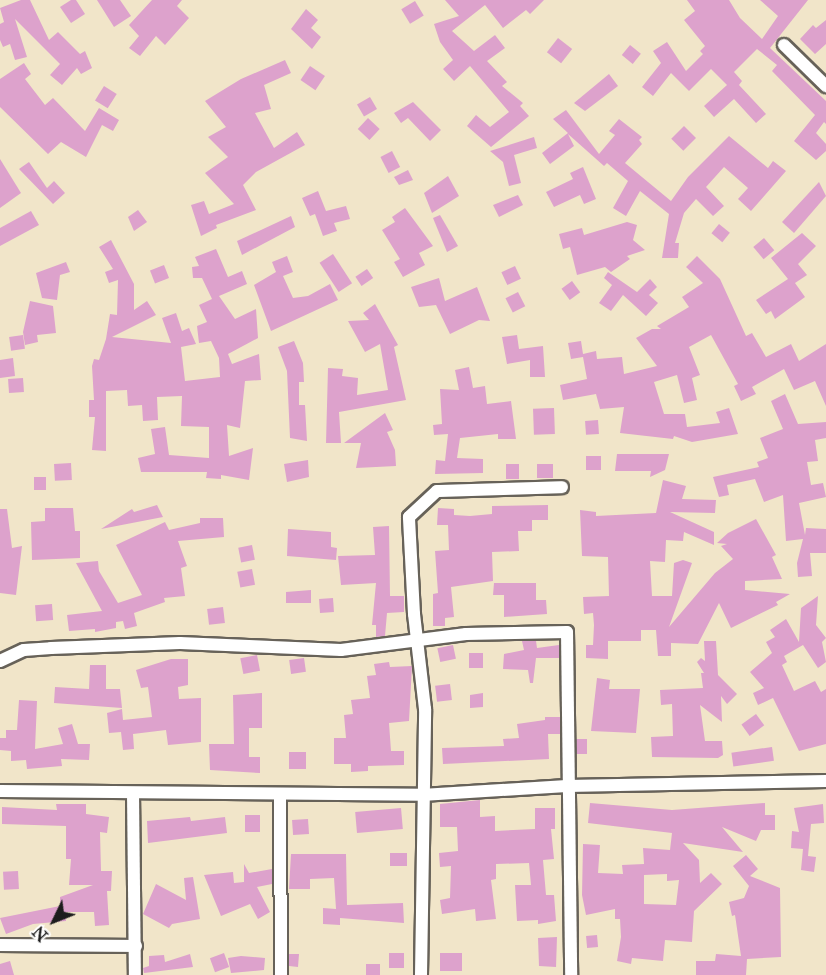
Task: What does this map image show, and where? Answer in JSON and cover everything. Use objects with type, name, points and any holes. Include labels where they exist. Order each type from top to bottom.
[{"type":"street","points":[[784,45],[826,86]]},
{"type":"street","points":[[421,975],[425,709],[419,640],[414,614],[409,517],[421,502],[436,491],[562,487]]},
{"type":"street","points":[[0,661],[24,650],[51,648],[189,643],[332,650],[466,634],[567,632],[567,786],[572,975]]},
{"type":"street","points":[[0,791],[280,796],[422,795],[567,786],[826,781]]},
{"type":"street","points":[[133,793],[135,975]]},
{"type":"street","points":[[280,796],[281,975]]},
{"type":"street","points":[[0,945],[136,946]]},
{"type":"building","points":[[21,0],[30,0],[49,40],[58,32],[80,54],[85,51],[92,68],[81,74],[77,68],[62,85],[50,75],[60,64],[15,19],[27,57],[15,60],[10,44],[3,47],[0,40],[0,24],[4,22],[0,8]]},
{"type":"building","points":[[71,0],[76,0],[85,14],[71,23],[60,7]]},
{"type":"building","points":[[97,0],[120,0],[131,16],[114,27]]},
{"type":"building","points":[[152,0],[182,0],[177,6],[189,18],[165,45],[156,36],[140,56],[129,48],[139,36],[129,25]]},
{"type":"building","points":[[445,0],[544,0],[530,14],[526,10],[503,28],[485,5],[452,31],[474,51],[495,35],[505,48],[487,61],[507,82],[502,86],[523,103],[520,106],[529,116],[491,147],[467,126],[476,115],[490,127],[509,112],[470,66],[454,81],[443,69],[453,60],[440,42],[434,24],[459,16]]},
{"type":"building","points":[[687,0],[729,0],[740,18],[762,39],[778,16],[760,0],[808,0],[770,48],[826,101],[826,124],[824,122],[816,133],[826,144],[826,151],[816,160],[794,141],[815,115],[772,71],[777,65],[757,49],[734,72],[742,81],[739,85],[766,114],[756,123],[734,99],[714,117],[704,106],[727,85],[711,69],[689,91],[671,73],[653,96],[642,87],[661,63],[653,51],[667,42],[686,71],[703,54],[700,51],[705,46],[684,20],[695,11]]},
{"type":"building","points":[[415,1],[424,16],[410,24],[401,9]]},
{"type":"building","points":[[306,9],[318,20],[311,28],[321,37],[312,49],[291,29]]},
{"type":"building","points":[[826,20],[826,44],[815,54],[800,39],[813,25],[816,28]]},
{"type":"building","points":[[558,38],[572,49],[561,63],[547,52]]},
{"type":"building","points":[[630,45],[641,54],[633,64],[622,55]]},
{"type":"building","points":[[285,60],[291,73],[264,85],[271,109],[255,113],[274,148],[297,132],[305,145],[256,172],[243,185],[256,210],[216,225],[217,228],[201,236],[191,205],[204,201],[209,214],[234,204],[205,173],[228,157],[208,137],[226,127],[205,101],[241,79]]},
{"type":"building","points":[[24,63],[31,74],[25,79],[45,105],[53,98],[85,131],[99,108],[119,120],[113,131],[102,125],[86,157],[61,142],[48,154],[0,107],[0,79]]},
{"type":"building","points":[[310,66],[325,76],[315,90],[300,80]]},
{"type":"building","points":[[609,74],[618,86],[585,111],[574,103]]},
{"type":"building","points":[[104,86],[117,94],[108,108],[95,100]]},
{"type":"building","points":[[370,97],[377,109],[364,117],[357,104]]},
{"type":"building","points":[[413,102],[441,130],[430,141],[408,118],[401,123],[394,113]]},
{"type":"building","points":[[566,110],[599,154],[615,135],[609,131],[619,119],[642,137],[639,140],[642,144],[625,163],[671,201],[688,177],[729,136],[768,168],[773,161],[786,171],[751,211],[738,199],[748,188],[724,167],[706,187],[724,206],[713,216],[696,199],[684,213],[675,243],[679,243],[678,258],[662,258],[669,214],[640,191],[626,216],[613,208],[628,181],[607,163],[604,166],[568,134],[574,146],[550,164],[542,153],[568,133],[553,119]]},
{"type":"building","points":[[368,118],[380,129],[369,140],[358,129]]},
{"type":"building","points":[[684,126],[696,138],[683,151],[671,139]]},
{"type":"building","points":[[534,137],[537,148],[514,155],[521,183],[509,186],[503,162],[490,151]]},
{"type":"building","points":[[392,151],[400,167],[389,173],[380,157]]},
{"type":"building","points":[[0,159],[21,193],[0,208]]},
{"type":"building","points":[[29,162],[47,188],[54,181],[65,193],[53,204],[19,169]]},
{"type":"building","points":[[583,167],[596,199],[584,204],[580,195],[554,207],[546,192],[573,179],[570,173]]},
{"type":"building","points":[[408,170],[413,180],[399,185],[394,177]]},
{"type":"building","points":[[448,176],[459,196],[432,213],[424,193]]},
{"type":"building","points":[[819,182],[826,196],[794,233],[782,222]]},
{"type":"building","points":[[318,191],[326,211],[346,206],[350,219],[334,223],[337,231],[323,236],[315,214],[310,216],[302,198]]},
{"type":"building","points":[[518,195],[523,205],[499,217],[493,205]]},
{"type":"building","points":[[405,208],[433,246],[419,253],[425,265],[403,277],[394,262],[400,259],[382,230],[395,222],[392,217]]},
{"type":"building","points":[[138,210],[147,222],[134,231],[128,217]]},
{"type":"building","points":[[31,211],[39,225],[0,246],[0,228]]},
{"type":"building","points":[[440,215],[458,246],[447,252],[433,218]]},
{"type":"building","points":[[291,216],[295,227],[242,255],[237,241]]},
{"type":"building","points":[[627,222],[637,225],[633,240],[645,250],[627,256],[630,259],[611,272],[605,267],[577,275],[570,247],[563,249],[559,234],[582,228],[584,235]]},
{"type":"building","points":[[719,224],[730,233],[722,242],[711,233]]},
{"type":"building","points":[[802,233],[816,246],[798,264],[807,275],[795,283],[805,297],[775,319],[771,311],[766,314],[756,300],[788,279],[771,258]]},
{"type":"building","points":[[764,238],[774,250],[764,259],[753,247]]},
{"type":"building","points":[[111,240],[134,284],[134,310],[147,301],[156,315],[112,337],[171,343],[162,318],[176,313],[182,331],[189,328],[196,344],[181,347],[185,381],[220,377],[219,358],[211,341],[199,343],[197,326],[207,322],[199,305],[212,299],[202,278],[193,278],[192,267],[199,266],[195,257],[216,249],[228,277],[242,271],[247,284],[219,296],[235,319],[256,309],[258,338],[228,354],[232,364],[259,354],[261,380],[245,381],[240,428],[227,425],[229,456],[253,448],[249,480],[221,475],[221,479],[206,478],[207,472],[141,472],[138,458],[155,454],[151,429],[165,427],[169,455],[209,458],[209,427],[181,426],[182,396],[157,397],[158,420],[143,421],[142,405],[128,406],[127,390],[106,391],[106,451],[92,450],[95,417],[89,417],[89,400],[94,400],[92,366],[94,359],[99,360],[106,339],[110,314],[117,315],[118,280],[109,283],[105,272],[113,269],[99,247]]},
{"type":"building","points":[[333,254],[352,283],[339,292],[320,263]]},
{"type":"building","points":[[287,256],[293,272],[283,276],[293,298],[308,296],[330,284],[338,300],[271,331],[254,285],[276,272],[272,262]]},
{"type":"building","points":[[697,256],[720,279],[746,336],[752,333],[766,357],[791,344],[799,361],[826,344],[826,406],[815,381],[794,390],[784,369],[752,387],[756,394],[741,401],[734,386],[738,384],[711,335],[689,347],[700,375],[692,378],[697,400],[684,403],[677,375],[654,382],[664,414],[685,414],[687,427],[720,423],[716,412],[729,408],[738,434],[692,442],[674,436],[673,439],[620,433],[624,407],[600,409],[596,394],[563,400],[560,385],[587,379],[583,357],[571,359],[568,343],[581,341],[583,354],[596,351],[597,359],[622,357],[624,374],[657,366],[636,338],[652,329],[661,329],[657,326],[689,307],[682,297],[703,283],[686,267]]},
{"type":"building","points":[[66,262],[70,272],[60,275],[57,300],[42,298],[36,273]]},
{"type":"building","points":[[164,265],[169,278],[155,283],[150,270]]},
{"type":"building","points":[[515,266],[521,279],[507,285],[501,272]]},
{"type":"building","points":[[367,269],[373,278],[362,286],[355,277]]},
{"type":"building","points":[[608,272],[637,292],[650,279],[657,287],[649,295],[658,303],[646,316],[623,295],[611,311],[599,303],[612,285],[604,278]]},
{"type":"building","points":[[439,278],[445,301],[477,287],[490,321],[479,320],[450,334],[436,305],[419,307],[411,287]]},
{"type":"building","points":[[572,281],[580,292],[570,300],[561,289]]},
{"type":"building","points":[[518,292],[525,306],[513,313],[506,298]]},
{"type":"building","points":[[30,301],[53,306],[56,333],[37,335],[38,342],[25,345],[23,332]]},
{"type":"building","points":[[375,304],[398,345],[394,347],[406,400],[339,412],[341,443],[326,443],[328,368],[343,369],[342,376],[358,378],[357,395],[388,390],[380,344],[365,352],[348,321],[369,320],[363,313]]},
{"type":"building","points":[[23,335],[25,349],[11,351],[9,337]]},
{"type":"building","points":[[517,335],[519,349],[543,346],[545,377],[530,377],[530,360],[507,364],[502,337]]},
{"type":"building","points":[[294,341],[303,363],[304,382],[299,382],[299,405],[305,405],[307,441],[290,438],[287,371],[278,347]]},
{"type":"building","points":[[13,358],[15,376],[0,378],[0,360]]},
{"type":"building","points":[[469,367],[473,388],[485,386],[487,404],[511,401],[516,439],[498,439],[498,434],[460,438],[457,458],[483,459],[483,473],[435,474],[436,460],[445,461],[448,434],[434,435],[433,425],[442,424],[440,389],[459,390],[455,370]]},
{"type":"building","points":[[23,378],[24,392],[9,393],[8,379]]},
{"type":"building","points":[[785,394],[798,424],[826,422],[826,438],[815,440],[818,461],[807,462],[811,485],[823,483],[826,497],[799,503],[805,535],[806,528],[826,529],[826,553],[810,553],[812,576],[798,577],[797,563],[803,539],[786,541],[783,495],[764,502],[755,479],[727,485],[729,495],[719,497],[713,477],[759,467],[757,462],[768,458],[760,438],[783,429],[771,401]]},
{"type":"building","points":[[554,408],[555,434],[534,435],[533,409]]},
{"type":"building","points":[[385,413],[393,430],[387,432],[395,450],[396,466],[356,468],[361,443],[344,443]]},
{"type":"building","points":[[598,420],[599,434],[586,435],[585,421]]},
{"type":"building","points":[[617,454],[669,454],[665,470],[650,477],[651,471],[615,471]]},
{"type":"building","points":[[586,456],[601,456],[601,470],[586,470]]},
{"type":"building","points":[[308,460],[309,477],[287,482],[284,464]]},
{"type":"building","points":[[71,463],[72,480],[55,481],[54,464]]},
{"type":"building","points":[[506,464],[519,464],[519,479],[506,479]]},
{"type":"building","points":[[537,464],[553,464],[553,478],[537,478]]},
{"type":"building","points":[[34,477],[46,477],[46,490],[34,490]]},
{"type":"building","points":[[663,480],[686,486],[682,499],[716,500],[715,513],[670,512],[714,532],[714,545],[684,532],[683,541],[666,540],[665,562],[650,561],[652,596],[672,596],[674,563],[683,560],[692,563],[669,627],[715,573],[733,559],[721,546],[727,544],[717,543],[728,533],[756,519],[776,555],[772,557],[782,579],[745,581],[745,590],[790,594],[776,602],[778,605],[731,628],[719,603],[698,644],[671,643],[671,656],[658,656],[656,630],[641,630],[641,641],[608,641],[608,659],[586,658],[586,645],[593,645],[594,625],[593,613],[584,614],[583,597],[609,596],[608,557],[582,556],[580,510],[596,512],[596,516],[656,513]]},
{"type":"building","points":[[157,505],[163,517],[101,529],[132,509],[134,512]]},
{"type":"building","points":[[548,505],[548,520],[532,520],[532,531],[518,531],[519,551],[492,552],[493,581],[451,587],[454,617],[445,618],[445,626],[433,626],[433,594],[438,593],[435,551],[449,550],[448,525],[437,525],[438,508],[454,509],[454,515],[470,516],[492,514],[492,506]]},
{"type":"building","points":[[45,508],[73,508],[75,531],[80,531],[80,558],[32,560],[31,522],[45,521]]},
{"type":"building","points":[[0,509],[7,509],[12,548],[22,546],[16,595],[0,593]]},
{"type":"building","points":[[200,518],[223,518],[224,537],[178,541],[187,566],[181,568],[185,596],[164,598],[165,602],[134,613],[137,626],[125,629],[123,621],[116,622],[116,628],[95,632],[95,629],[69,631],[67,615],[102,611],[76,563],[98,561],[99,571],[118,603],[142,595],[116,545],[165,522],[169,530],[200,523]]},
{"type":"building","points":[[389,526],[390,596],[404,596],[404,612],[387,613],[385,636],[376,637],[376,625],[372,625],[376,583],[341,585],[338,556],[375,555],[373,527]]},
{"type":"building","points":[[288,529],[331,532],[331,547],[337,548],[336,560],[287,556]]},
{"type":"building","points":[[252,545],[255,560],[241,562],[238,548]]},
{"type":"building","points":[[252,569],[255,585],[240,588],[237,572]]},
{"type":"building","points":[[494,583],[536,583],[536,600],[546,600],[547,614],[504,617],[504,595],[493,595]]},
{"type":"building","points":[[311,590],[311,603],[286,603],[286,592]]},
{"type":"building","points":[[818,596],[816,625],[826,638],[822,642],[826,662],[818,668],[803,645],[784,656],[787,662],[782,665],[794,691],[815,681],[821,692],[826,689],[826,744],[799,751],[773,698],[758,705],[753,693],[764,688],[750,672],[772,653],[766,642],[775,637],[770,630],[786,619],[799,642],[801,608]]},
{"type":"building","points":[[333,598],[334,612],[320,613],[319,599]]},
{"type":"building","points":[[52,604],[53,620],[36,621],[35,605]]},
{"type":"building","points":[[223,607],[225,623],[209,625],[207,609]]},
{"type":"building","points":[[522,641],[536,641],[537,648],[559,645],[559,658],[536,658],[533,683],[530,683],[528,670],[503,669],[504,654],[524,650]]},
{"type":"building","points":[[704,641],[716,641],[718,675],[737,694],[727,704],[721,696],[722,722],[700,705],[705,741],[722,741],[723,755],[718,758],[652,757],[651,737],[673,736],[672,704],[661,705],[660,690],[703,688],[701,673],[704,673],[697,662],[701,658],[705,661]]},
{"type":"building","points":[[453,645],[456,659],[440,662],[437,648]]},
{"type":"building","points":[[469,653],[483,653],[483,668],[469,668]]},
{"type":"building","points":[[257,655],[260,671],[243,674],[240,658]]},
{"type":"building","points":[[304,658],[306,672],[291,674],[289,660]]},
{"type":"building","points":[[171,659],[188,659],[188,685],[178,687],[179,699],[201,698],[201,742],[168,745],[166,730],[133,734],[134,749],[123,750],[121,732],[109,733],[107,713],[122,709],[123,720],[152,717],[148,687],[141,688],[136,670]]},
{"type":"building","points":[[389,662],[390,667],[412,666],[409,721],[389,723],[391,751],[404,751],[404,765],[368,766],[368,771],[351,772],[351,764],[334,764],[334,738],[346,738],[344,715],[353,714],[351,700],[370,698],[367,676],[376,675],[374,664]]},
{"type":"building","points":[[90,665],[106,665],[106,689],[120,689],[122,708],[54,703],[55,687],[89,689]]},
{"type":"building","points":[[597,678],[610,680],[609,689],[640,689],[636,733],[591,731]]},
{"type":"building","points":[[450,684],[452,700],[437,702],[435,686]]},
{"type":"building","points":[[262,693],[262,728],[249,728],[249,757],[260,757],[260,773],[210,770],[209,744],[234,744],[233,695]]},
{"type":"building","points":[[483,693],[483,707],[470,708],[470,695]]},
{"type":"building","points":[[19,700],[37,701],[35,749],[63,744],[58,728],[72,724],[78,744],[90,744],[89,760],[61,759],[62,766],[27,769],[26,760],[11,761],[11,751],[0,750],[0,738],[6,738],[6,730],[17,730]]},
{"type":"building","points":[[756,714],[764,725],[750,736],[741,725]]},
{"type":"building","points":[[545,717],[560,717],[560,734],[548,734],[549,759],[443,764],[442,748],[504,746],[503,739],[519,738],[517,724],[545,720]]},
{"type":"building","points":[[576,739],[587,739],[587,754],[576,754]]},
{"type":"building","points":[[772,747],[774,761],[733,767],[731,753]]},
{"type":"building","points":[[289,752],[306,752],[306,769],[289,769]]},
{"type":"building","points":[[480,800],[480,817],[495,816],[495,831],[535,829],[535,808],[555,808],[555,829],[551,829],[554,859],[543,860],[546,895],[554,895],[556,921],[538,924],[538,920],[517,921],[515,885],[531,885],[529,863],[496,864],[496,879],[491,880],[496,919],[476,921],[475,909],[442,914],[440,900],[450,898],[451,866],[440,867],[439,853],[458,851],[457,827],[440,827],[440,804]]},
{"type":"building","points":[[590,803],[672,810],[765,803],[765,815],[775,815],[775,830],[761,830],[756,841],[722,827],[743,852],[683,843],[699,860],[700,883],[711,873],[722,884],[694,911],[692,942],[665,940],[663,961],[632,958],[631,964],[617,961],[621,937],[620,919],[615,919],[615,909],[586,915],[582,895],[583,844],[600,845],[598,873],[623,874],[622,865],[644,864],[643,848],[670,850],[672,833],[588,823]],"holes":[[[667,874],[667,881],[679,880],[676,905],[644,904],[644,875]]]},
{"type":"building","points":[[56,804],[86,804],[86,814],[109,817],[107,833],[100,832],[101,871],[112,871],[111,891],[107,891],[109,925],[95,926],[94,912],[66,912],[66,921],[33,924],[6,934],[0,918],[60,906],[60,897],[93,885],[69,885],[71,859],[66,859],[66,826],[2,824],[2,807],[57,810]]},
{"type":"building","points":[[823,804],[824,823],[811,824],[808,856],[816,857],[814,872],[801,870],[803,849],[791,848],[792,831],[799,832],[794,808]]},
{"type":"building","points":[[401,808],[403,829],[357,833],[355,812]]},
{"type":"building","points":[[245,815],[260,815],[260,832],[245,832]]},
{"type":"building","points":[[190,817],[191,821],[225,817],[227,833],[148,843],[147,821]]},
{"type":"building","points":[[308,819],[309,834],[293,835],[292,820]]},
{"type":"building","points":[[390,853],[407,853],[407,866],[390,866]]},
{"type":"building","points":[[291,854],[346,854],[347,905],[403,903],[404,923],[340,918],[340,925],[323,924],[323,908],[336,909],[334,878],[310,879],[310,889],[289,889]]},
{"type":"building","points":[[746,855],[758,869],[750,876],[780,888],[781,957],[747,959],[746,975],[696,975],[696,961],[715,961],[716,954],[741,956],[735,915],[732,916],[729,902],[744,898],[749,886],[733,866]]},
{"type":"building","points":[[244,864],[249,873],[272,869],[272,884],[257,887],[270,912],[258,919],[250,904],[221,916],[204,875],[233,872],[234,883],[244,882]]},
{"type":"building","points":[[18,871],[19,889],[4,890],[3,872]]},
{"type":"building","points":[[193,877],[200,919],[172,924],[169,928],[143,914],[156,884],[186,900],[184,878]]},
{"type":"building","points":[[597,935],[598,947],[587,948],[586,936]]},
{"type":"building","points":[[557,937],[556,967],[539,966],[538,938]]},
{"type":"building","points":[[224,953],[229,967],[215,972],[210,958]]},
{"type":"building","points":[[389,953],[404,953],[404,968],[389,968]]},
{"type":"building","points":[[440,953],[462,953],[462,971],[440,971]]},
{"type":"building","points":[[190,954],[193,967],[144,973],[143,968],[149,966],[149,956],[164,955],[165,962]]},
{"type":"building","points":[[289,954],[299,954],[298,967],[289,966]]},
{"type":"building","points":[[241,956],[265,958],[264,970],[231,973],[228,958]]},
{"type":"building","points":[[10,961],[14,975],[0,975],[0,964]]},
{"type":"building","points":[[366,964],[380,964],[380,975],[366,975]]}]
